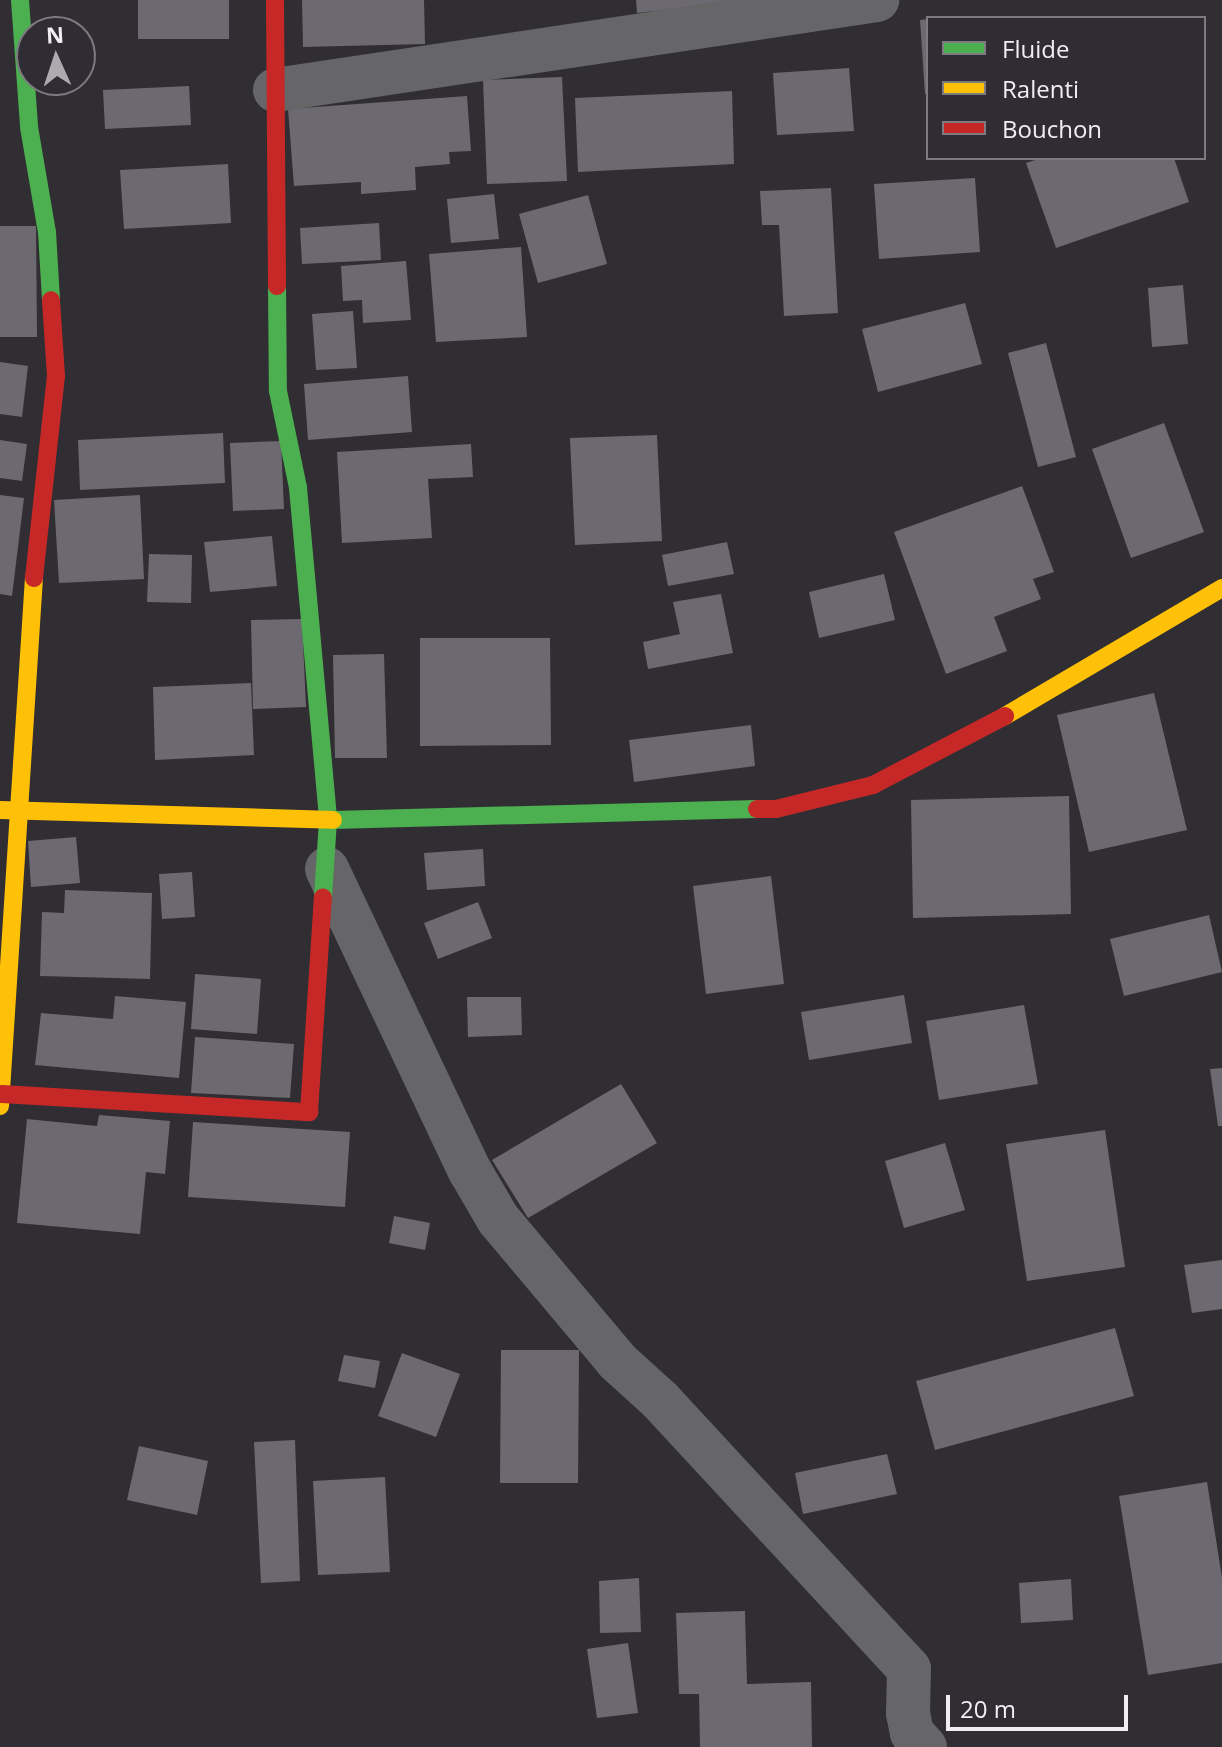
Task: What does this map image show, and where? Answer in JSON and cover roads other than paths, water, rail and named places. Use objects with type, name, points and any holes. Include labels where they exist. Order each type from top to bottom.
[{"type":"street","points":[[20,0],[29,127],[47,232],[56,376],[8,810],[1,1100],[309,1112],[328,820],[298,488],[278,391],[275,0]]},
{"type":"street","points":[[275,90],[877,0]]},
{"type":"street","points":[[8,810],[328,820],[776,809],[873,785],[969,738],[1222,588]]},
{"type":"street","points":[[327,869],[470,1171],[498,1219],[617,1361],[660,1400],[909,1669],[908,1713],[912,1733],[925,1747]]}]
